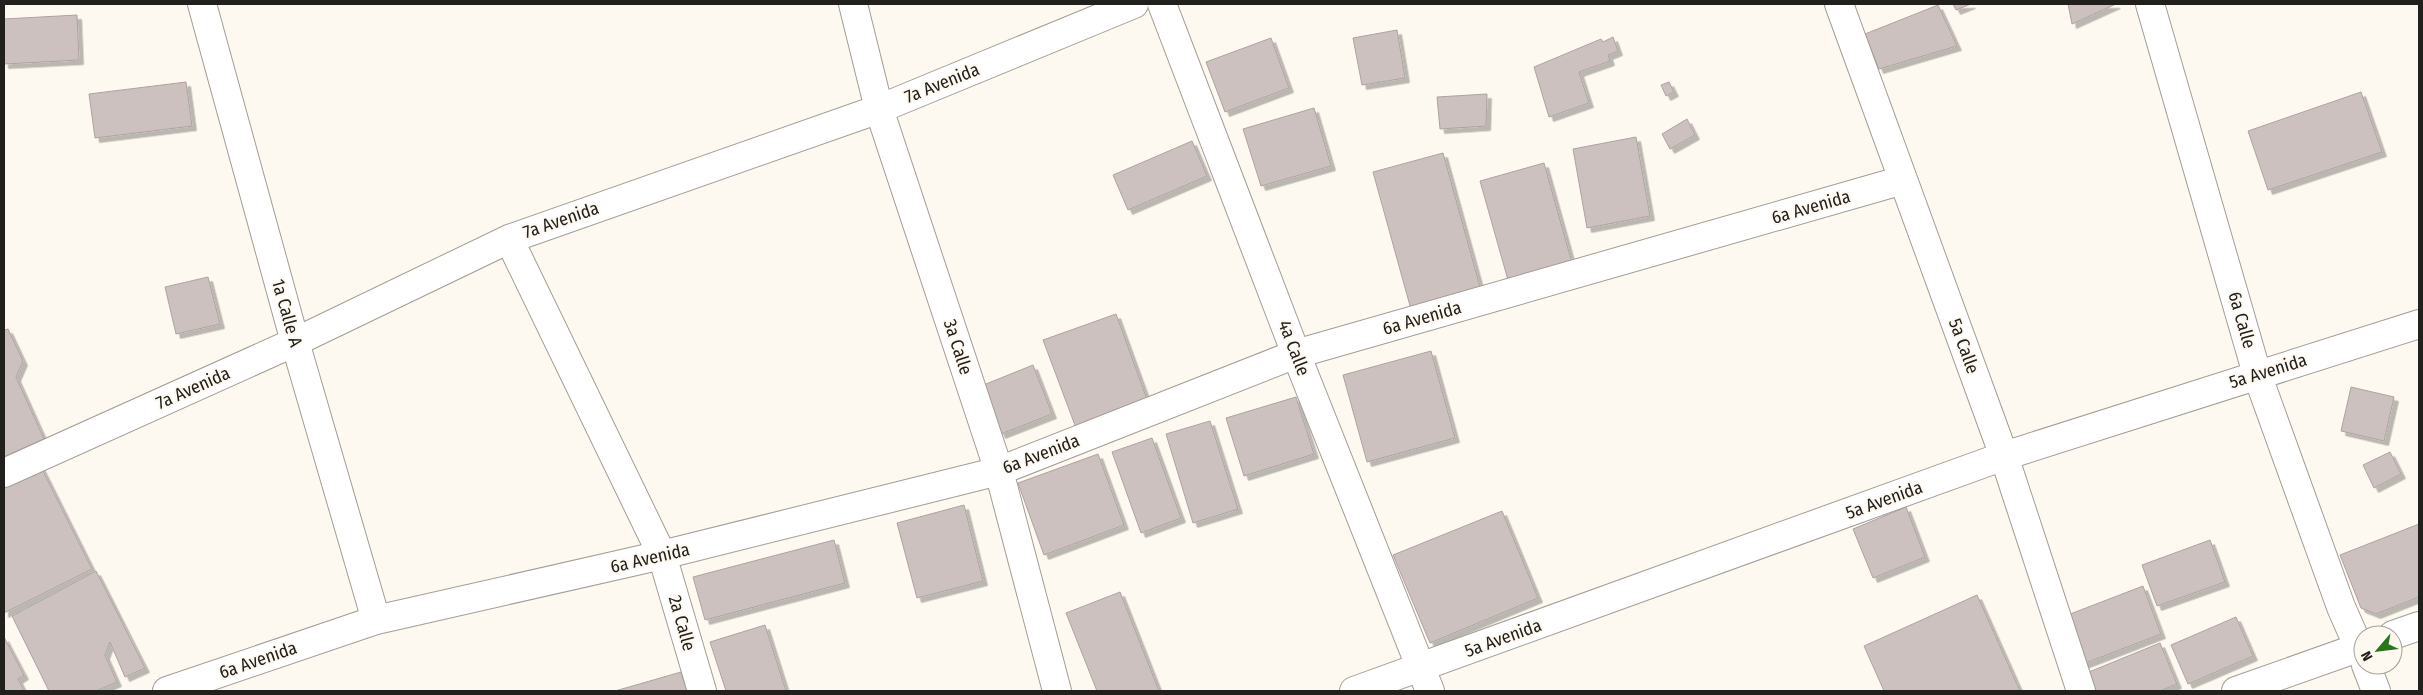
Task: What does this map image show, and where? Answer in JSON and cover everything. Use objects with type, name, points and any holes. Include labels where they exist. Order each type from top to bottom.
[{"type":"street","name":"1a Calle A","points":[[202,4],[295,342],[376,620]]},
{"type":"street","name":"3a Calle","points":[[854,4],[879,109],[999,471],[1057,691]]},
{"type":"street","name":"7a Avenida","points":[[4,473],[295,342],[509,239],[879,109],[1134,4]]},
{"type":"street","name":"4a Calle","points":[[1162,4],[1296,354],[1426,679]]},
{"type":"street","name":"5a Calle","points":[[1839,4],[2004,456],[2081,691]]},
{"type":"street","name":"6a Calle","points":[[2150,4],[2257,374],[2342,607],[2353,632]]},
{"type":"street","name":"6a Avenida","points":[[167,691],[376,620],[662,555],[999,471],[1296,354],[1903,180]]},
{"type":"street","name":"2a Calle","points":[[509,239],[662,555],[702,691]]},
{"type":"street","name":"5a Avenida","points":[[1354,691],[1426,679],[2004,456],[2419,324]]},
{"type":"street","points":[[2403,632],[2419,626]]},
{"type":"street","points":[[2236,691],[2353,657]]},
{"type":"street","name":"6a Calle","points":[[2370,675],[2376,691]]},
{"type":"building","points":[[1953,4],[1971,4],[1956,10]]},
{"type":"building","points":[[2068,4],[2116,4],[2072,24]]},
{"type":"building","points":[[1938,5],[1957,46],[1879,69],[1865,34]]},
{"type":"building","points":[[77,15],[79,60],[4,64],[4,19]]},
{"type":"building","points":[[1397,30],[1405,78],[1362,85],[1353,38]]},
{"type":"building","points":[[1613,37],[1618,51],[1608,55],[1610,61],[1579,72],[1589,103],[1549,117],[1534,67],[1601,39],[1603,42]]},
{"type":"building","points":[[1271,38],[1289,88],[1225,112],[1206,62]]},
{"type":"building","points":[[186,82],[192,126],[95,138],[89,94]]},
{"type":"building","points":[[1669,82],[1674,92],[1666,96],[1661,85]]},
{"type":"building","points":[[2361,92],[2382,152],[2268,190],[2248,131]]},
{"type":"building","points":[[1487,94],[1486,126],[1440,129],[1437,97]]},
{"type":"building","points":[[1314,108],[1331,166],[1261,186],[1243,129]]},
{"type":"building","points":[[1687,119],[1695,135],[1670,149],[1662,134]]},
{"type":"building","points":[[1636,137],[1650,216],[1587,228],[1573,149]]},
{"type":"building","points":[[1192,141],[1207,176],[1128,210],[1113,175]]},
{"type":"building","points":[[1443,153],[1482,294],[1412,313],[1373,172]]},
{"type":"building","points":[[1544,163],[1572,263],[1508,280],[1480,181]]},
{"type":"building","points":[[208,277],[220,324],[176,334],[165,287]]},
{"type":"building","points":[[1116,314],[1148,402],[1076,428],[1043,340]]},
{"type":"building","points":[[8,329],[23,361],[16,377],[44,439],[4,457],[4,330]]},
{"type":"building","points":[[1431,351],[1455,438],[1367,462],[1343,375]]},
{"type":"building","points":[[1033,365],[1052,414],[1001,434],[981,386]]},
{"type":"building","points":[[2351,387],[2394,397],[2384,441],[2341,431]]},
{"type":"building","points":[[1296,397],[1314,454],[1244,476],[1226,418]]},
{"type":"building","points":[[1210,421],[1238,509],[1193,523],[1166,434]]},
{"type":"building","points":[[1152,438],[1181,518],[1141,533],[1112,452]]},
{"type":"building","points":[[2390,452],[2401,474],[2374,488],[2363,465]]},
{"type":"building","points":[[1098,454],[1124,525],[1044,555],[1018,483]]},
{"type":"building","points":[[40,465],[92,569],[4,613],[4,483]]},
{"type":"building","points":[[964,505],[983,581],[917,598],[897,523]]},
{"type":"building","points":[[1906,507],[1925,557],[1873,578],[1853,529]]},
{"type":"building","points":[[1502,511],[1538,598],[1430,643],[1393,555]]},
{"type":"building","points":[[2419,524],[2419,597],[2376,614],[2361,608],[2340,555]]},
{"type":"building","points":[[834,540],[845,583],[705,620],[693,577]]},
{"type":"building","points":[[2210,540],[2225,582],[2157,606],[2142,565]]},
{"type":"building","points":[[96,571],[145,668],[125,677],[110,642],[105,655],[117,682],[96,691],[49,691],[12,616]]},
{"type":"building","points":[[2143,586],[2161,634],[2083,664],[2065,616]]},
{"type":"building","points":[[1120,592],[1159,691],[1097,691],[1066,613]]},
{"type":"building","points":[[1977,595],[2020,691],[1884,691],[1864,646]]},
{"type":"building","points":[[2236,617],[2253,656],[2188,684],[2171,645]]},
{"type":"building","points":[[765,625],[786,691],[726,691],[710,642]]},
{"type":"building","points":[[4,637],[24,675],[18,679],[24,691],[4,691]]},
{"type":"building","points":[[2160,643],[2177,684],[2160,691],[2091,691],[2084,674]]},
{"type":"building","points":[[681,672],[687,691],[615,691]]}]
